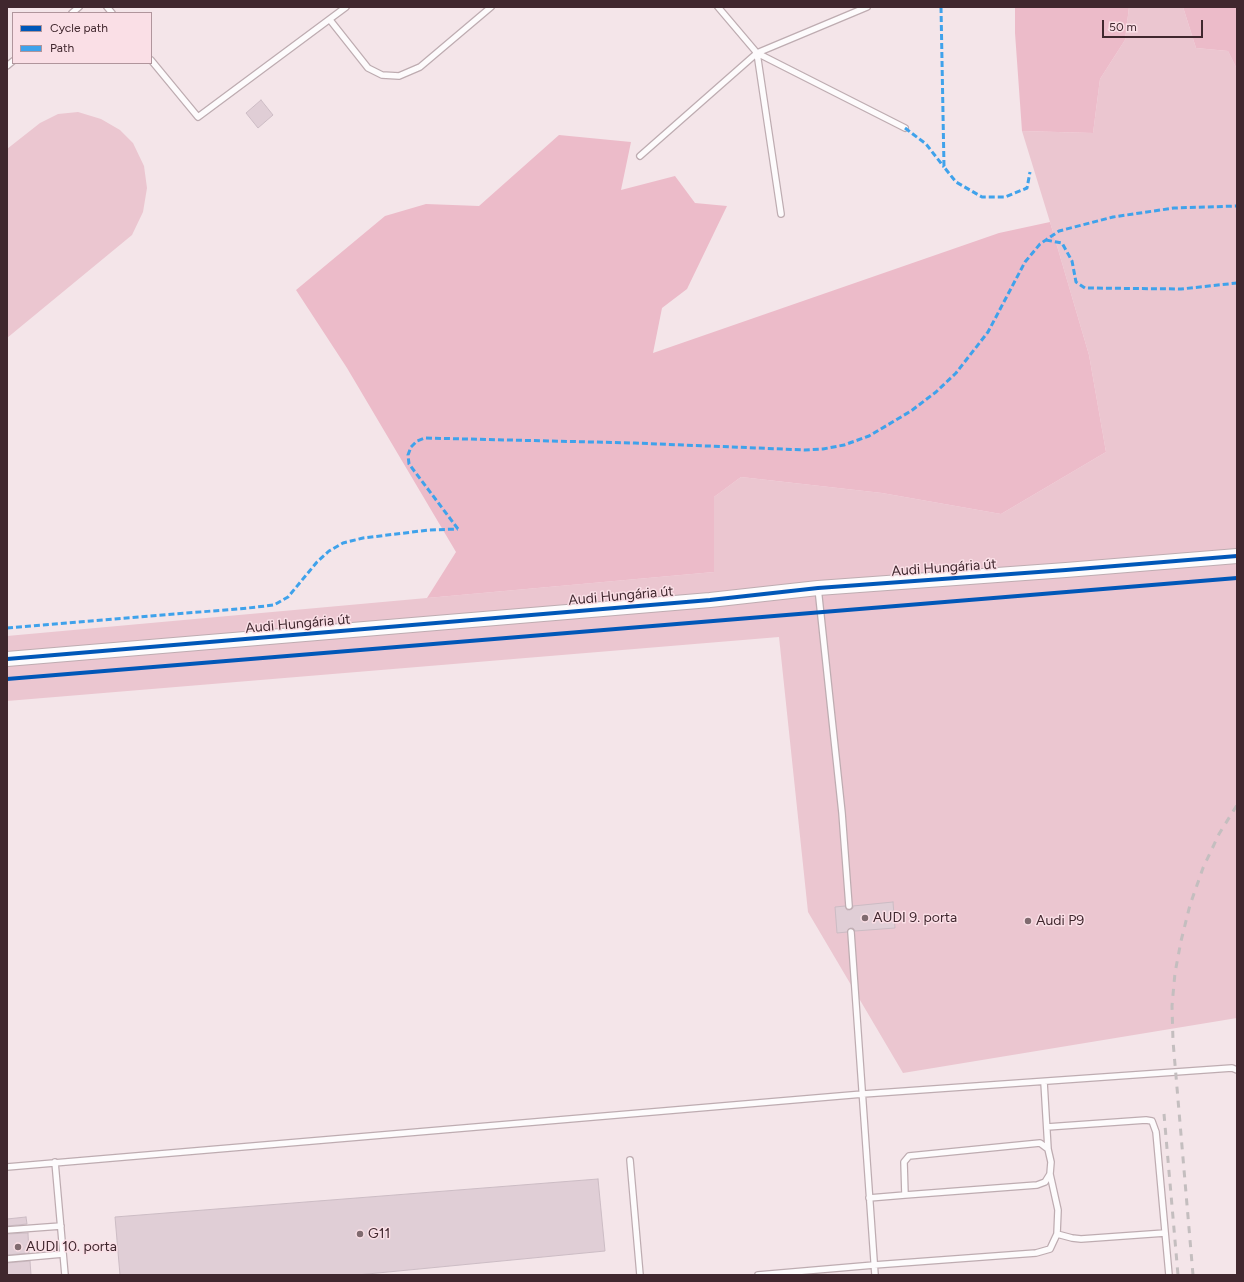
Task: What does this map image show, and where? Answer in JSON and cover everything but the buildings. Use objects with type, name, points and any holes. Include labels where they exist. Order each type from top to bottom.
[{"type":"street","name":"Audi Hungária út","points":[[7,659],[702,601],[818,588],[1237,556]]},
{"type":"lane","points":[[152,61],[198,117],[346,7]]},
{"type":"lane","points":[[330,20],[368,68],[382,75],[399,76],[420,67],[491,7]]},
{"type":"lane","points":[[718,7],[757,53],[905,128]]},
{"type":"lane","points":[[640,156],[757,53],[866,7]]},
{"type":"lane","points":[[757,53],[780,214]]},
{"type":"lane","points":[[818,588],[842,813],[849,906]]},
{"type":"lane","points":[[850,932],[875,1275]]},
{"type":"lane","points":[[7,1167],[863,1094],[1235,1069]]},
{"type":"lane","points":[[758,1275],[1036,1253],[1050,1249],[1057,1234],[1058,1210],[1050,1174],[1051,1162],[1048,1149],[1044,1082]]},
{"type":"lane","points":[[1047,1128],[1146,1120],[1152,1121],[1156,1132],[1169,1275]]},
{"type":"lane","points":[[905,1195],[904,1162],[909,1156],[1040,1143],[1048,1149]]},
{"type":"lane","points":[[630,1160],[640,1275]]},
{"type":"lane","points":[[55,1162],[65,1275]]},
{"type":"lane","points":[[869,1198],[1037,1185],[1045,1182],[1050,1174]]},
{"type":"lane","points":[[7,1230],[61,1226]]},
{"type":"lane","points":[[1057,1234],[1081,1239],[1165,1233]]},
{"type":"lane","points":[[7,1259],[63,1254]]},
{"type":"shaded area","points":[[1015,7],[1129,7],[1125,40],[1100,79],[1093,133],[1022,131],[1015,33]]},
{"type":"shaded area","points":[[1129,7],[1183,7],[1196,48],[1228,51],[1237,69],[1237,1018],[903,1073],[808,912],[779,637],[7,701],[7,636],[714,572],[714,497],[741,477],[882,493],[1001,514],[1106,452],[1089,355],[1022,131],[1093,133],[1100,79],[1125,40]]},
{"type":"shaded area","points":[[1183,7],[1237,7],[1237,69],[1228,51],[1196,48]]},
{"type":"shaded area","points":[[78,112],[101,119],[120,130],[133,143],[144,166],[147,188],[143,212],[132,235],[7,338],[7,149],[40,123],[58,114]]},
{"type":"shaded area","points":[[559,135],[631,142],[621,190],[675,176],[695,203],[727,206],[687,289],[662,308],[653,353],[999,233],[1050,222],[1089,355],[1106,452],[1001,514],[882,493],[741,477],[714,497],[714,572],[427,598],[456,552],[347,368],[296,290],[385,216],[426,204],[479,206]]},
{"type":"railway","points":[[1193,1275],[1173,1041],[1172,1006],[1175,973],[1190,905],[1203,868],[1219,834],[1237,805]]},
{"type":"railway","points":[[1164,1114],[1178,1275]]},
{"type":"marked path","points":[[941,7],[944,167],[956,182],[982,197],[1005,197],[1027,188],[1030,172]]},
{"type":"marked path","points":[[905,128],[926,144],[944,167]]},
{"type":"marked path","points":[[458,529],[409,464],[408,455],[411,447],[417,441],[425,438],[635,443],[805,450],[823,449],[844,445],[869,436],[911,411],[936,392],[956,373],[988,332],[1025,262],[1040,244],[1059,231],[1113,217],[1174,208],[1237,206]]},
{"type":"marked path","points":[[1046,240],[1062,243],[1072,261],[1076,282],[1085,288],[1181,289],[1237,283]]},
{"type":"marked path","points":[[7,628],[274,605],[288,597],[317,562],[329,551],[343,543],[363,538],[429,530],[458,529]]},
{"type":"cycle path","points":[[7,659],[710,600],[818,588],[1237,556]]},
{"type":"cycle path","points":[[7,679],[1237,578]]},
{"type":"place","name":"AUDI 9. porta","points":[[865,918]]},
{"type":"place","name":"Audi P9","points":[[1028,921]]},
{"type":"place","name":"G11","points":[[360,1234]]},
{"type":"place","name":"AUDI 10. porta","points":[[18,1247]]}]
